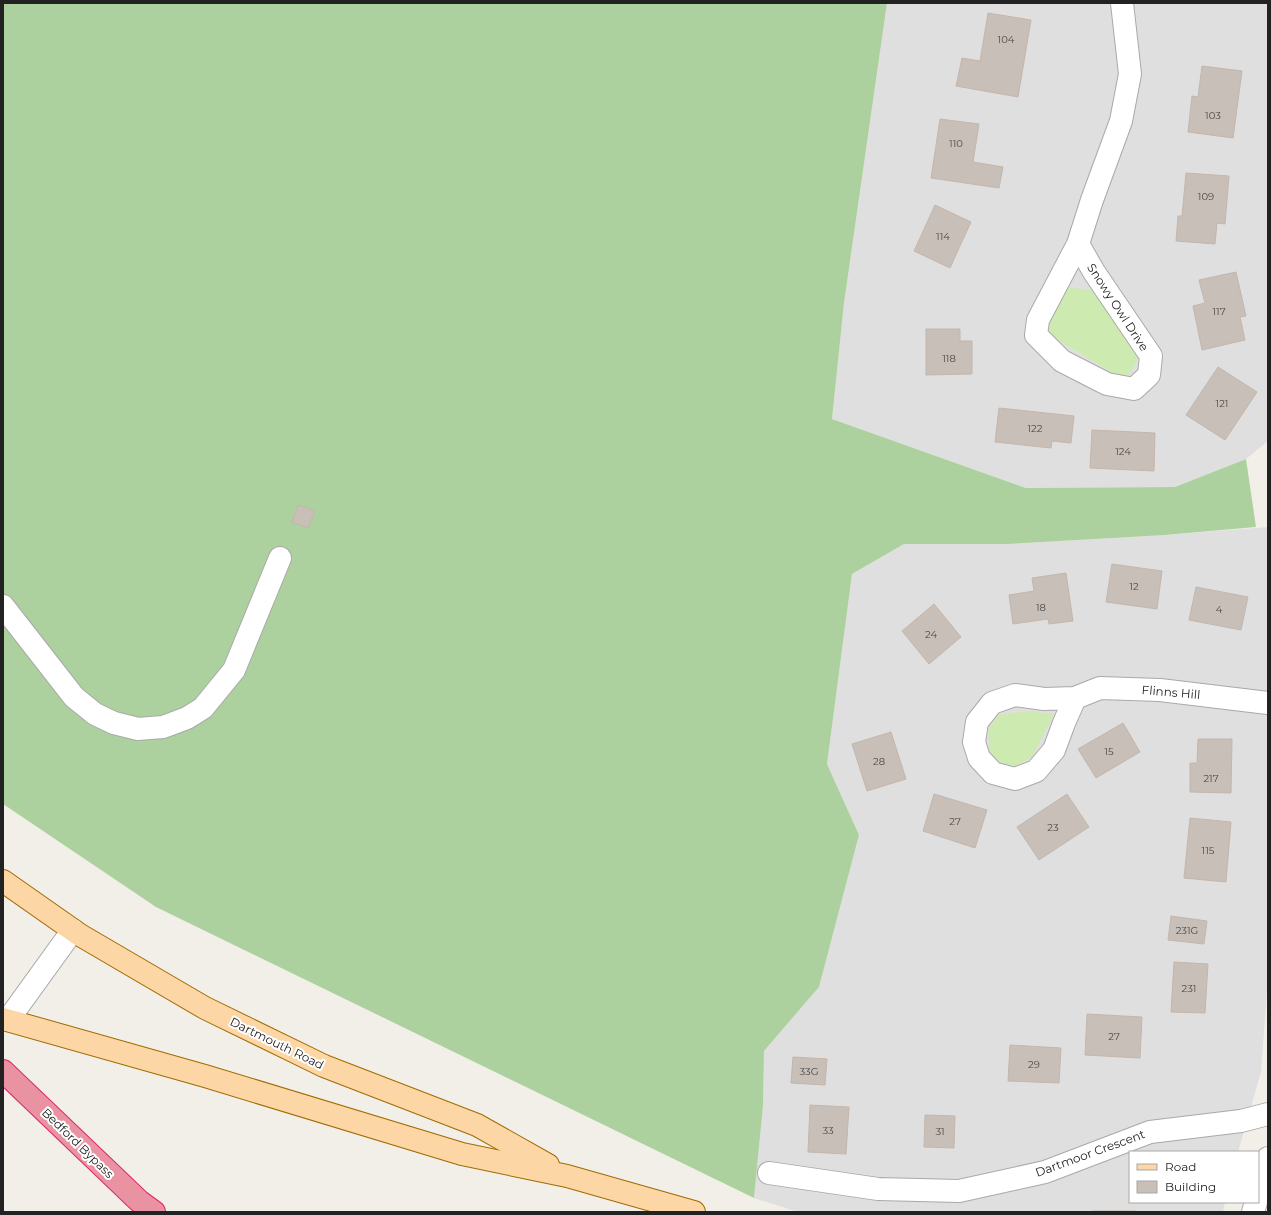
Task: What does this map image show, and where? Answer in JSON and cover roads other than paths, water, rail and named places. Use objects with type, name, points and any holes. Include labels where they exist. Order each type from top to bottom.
[{"type":"highway","name":"Bedford Bypass","points":[[3,1071],[139,1201],[154,1212]]},
{"type":"main road","name":"Dartmouth Road","points":[[3,881],[73,930],[206,1008],[324,1066],[477,1125],[567,1176]]},
{"type":"main road","name":"Dartmouth Road","points":[[6,1019],[205,1076],[462,1154],[567,1176],[694,1212]]},
{"type":"street","name":"Snowy Owl Drive","points":[[1078,244],[1094,272],[1151,356],[1149,375],[1134,389],[1107,384],[1062,361],[1036,335],[1038,320],[1078,244],[1092,200],[1121,121],[1130,74],[1122,3]]},
{"type":"street","points":[[3,606],[74,697],[95,714],[114,722],[138,729],[163,727],[187,718],[203,708],[234,670],[280,558]]},
{"type":"street","name":"Flinns Hill","points":[[1075,698],[1054,750],[1036,771],[1015,779],[992,773],[979,758],[974,742],[977,722],[992,703],[1015,695],[1044,699],[1075,698],[1100,688],[1160,690],[1268,703]]},
{"type":"street","points":[[6,1019],[73,930]]},
{"type":"street","name":"Dartmoor Crescent","points":[[769,1173],[878,1189],[959,1191],[1045,1172],[1150,1132],[1241,1121],[1268,1114]]},
{"type":"street","points":[[1259,1190],[1268,1158]]}]
